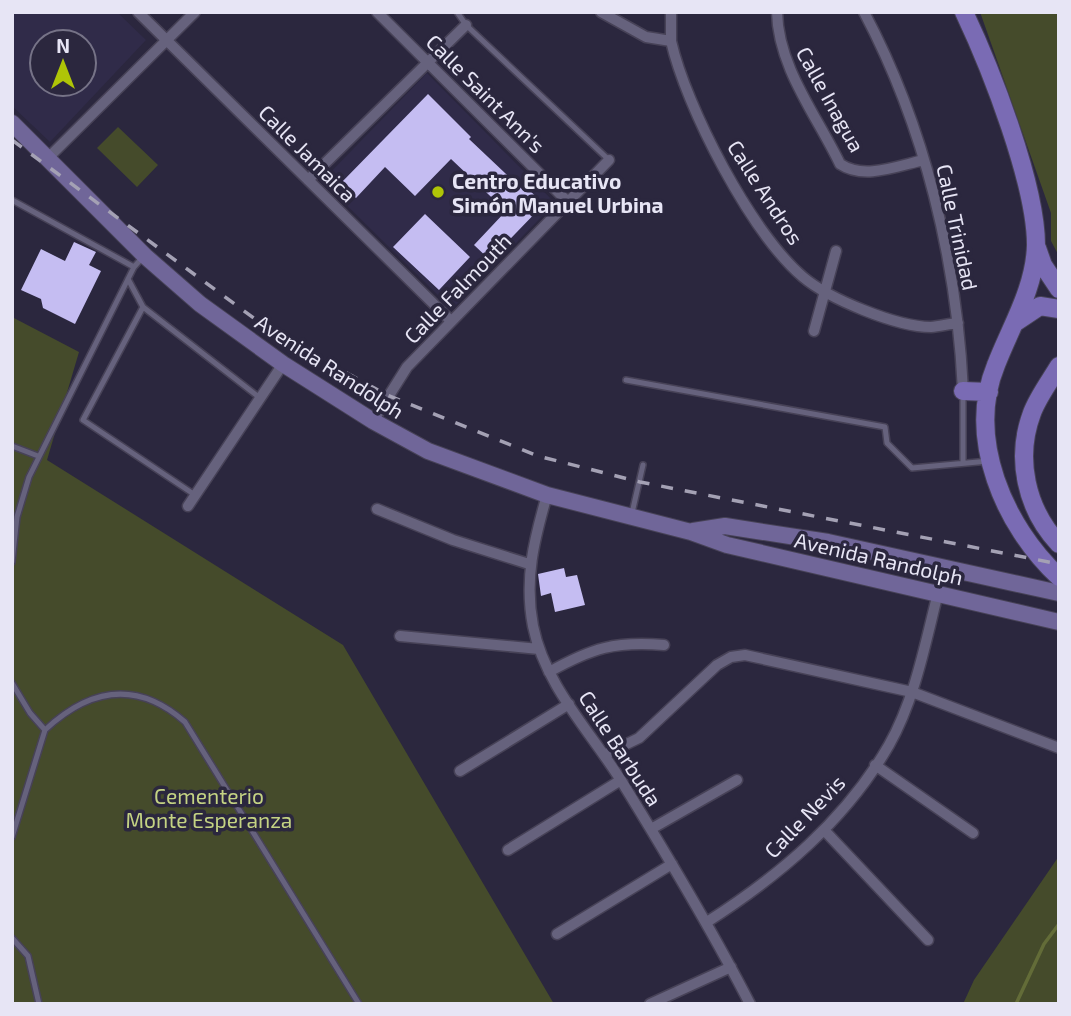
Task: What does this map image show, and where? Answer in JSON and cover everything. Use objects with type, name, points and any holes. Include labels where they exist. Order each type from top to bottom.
[{"type":"main road","points":[[964,12],[981,48],[1017,152],[1029,197],[1036,244],[1043,265],[1059,289]]},
{"type":"main road","name":"Avenida Randolph","points":[[12,123],[49,158],[140,261],[283,364],[373,421],[428,451],[547,495],[691,532],[727,545],[1059,622]]},
{"type":"main road","points":[[1036,244],[1059,273]]},
{"type":"main road","points":[[1036,244],[1030,286],[994,368],[989,392],[990,461],[999,491],[1012,516],[1043,562],[1059,577]]},
{"type":"main road","points":[[1013,325],[1040,306],[1059,309]]},
{"type":"main road","points":[[1059,366],[1033,412],[1025,438],[1024,466],[1030,496],[1038,517],[1059,544]]},
{"type":"main road","points":[[963,391],[989,392]]},
{"type":"main road","name":"Avenida Randolph","points":[[691,532],[725,526],[828,542],[1059,593]]},
{"type":"street","name":"Calle Jamaica","points":[[138,12],[451,321]]},
{"type":"street","points":[[49,158],[195,12]]},
{"type":"street","name":"Calle Saint Ann's","points":[[377,12],[568,202]]},
{"type":"street","points":[[601,12],[646,37],[671,41]]},
{"type":"street","name":"Calle Andros","points":[[671,12],[671,41],[696,112],[754,215],[784,257],[804,278],[826,290],[907,324],[931,327],[958,323]]},
{"type":"street","name":"Calle Inagua","points":[[777,12],[778,38],[786,61],[841,163],[852,171],[863,172],[924,160]]},
{"type":"street","name":"Calle Trinidad","points":[[864,12],[897,84],[924,160],[949,266],[958,323],[963,391]]},
{"type":"street","points":[[309,180],[466,25]]},
{"type":"street","name":"Calle Falmouth","points":[[373,421],[407,367],[609,160]]},
{"type":"street","points":[[814,331],[836,251]]},
{"type":"street","points":[[187,506],[283,364]]},
{"type":"street","name":"Calle Barbuda","points":[[547,495],[528,564],[529,594],[539,649],[549,672],[621,780],[707,922],[750,1004]]},
{"type":"street","points":[[377,509],[453,540],[528,564]]},
{"type":"street","name":"Calle Nevis","points":[[707,922],[750,894],[824,830],[875,765],[889,745],[912,692],[938,593]]},
{"type":"street","points":[[400,636],[539,649]]},
{"type":"street","points":[[549,672],[601,647],[621,643],[664,645]]},
{"type":"street","points":[[604,755],[639,738],[717,665],[731,657],[745,655],[912,692],[1059,748]]},
{"type":"street","points":[[460,771],[569,704]]},
{"type":"street","points":[[875,765],[973,833]]},
{"type":"street","points":[[508,850],[621,780]]},
{"type":"street","points":[[651,829],[737,780]]},
{"type":"street","points":[[824,830],[928,940]]},
{"type":"street","points":[[557,934],[672,864]]},
{"type":"street","points":[[650,1004],[731,967]]},
{"type":"lane","points":[[457,12],[466,25],[609,160]]},
{"type":"lane","points":[[12,201],[140,261],[128,279],[38,456],[17,517],[12,562]]},
{"type":"lane","points":[[128,279],[143,307],[260,398]]},
{"type":"lane","points":[[143,307],[83,420],[195,495]]},
{"type":"lane","points":[[626,380],[884,427],[887,443],[912,468],[963,461],[990,461]]},
{"type":"lane","name":"Calle Trinidad","points":[[963,391],[963,461]]},
{"type":"lane","points":[[12,446],[38,456]]},
{"type":"lane","points":[[631,516],[643,465]]},
{"type":"lane","points":[[12,683],[30,713],[45,730]]},
{"type":"lane","points":[[12,837],[45,730],[78,704],[116,694],[153,700],[185,722],[340,968],[359,1004]]},
{"type":"lane","points":[[12,938],[28,956],[39,1004]]},
{"type":"shaded area","points":[[12,12],[117,12],[146,40],[98,91],[98,28],[28,28],[28,98],[91,98],[50,142],[12,106]]},
{"type":"shaded area","name":"Centro Educativo Simón Manuel Urbina","points":[[427,73],[555,203],[452,309],[322,181]]},
{"type":"green space","points":[[980,12],[1059,12],[1059,256],[1051,241],[1051,213]]},
{"type":"green space","points":[[118,127],[158,165],[137,187],[97,148]]},
{"type":"green space","name":"Cementerio Monte Esperanza","points":[[12,317],[79,352],[47,460],[343,645],[554,1004],[12,1004]]},
{"type":"green space","points":[[1059,856],[1059,1004],[963,1004],[974,980]]},
{"type":"building","points":[[428,94],[471,137],[469,139],[525,192],[528,189],[544,204],[490,260],[474,245],[506,211],[451,159],[415,196],[385,167],[356,198],[340,184]]},
{"type":"building","points":[[425,214],[470,257],[439,290],[393,247]]},
{"type":"building","points":[[74,242],[96,252],[89,265],[101,271],[75,324],[43,308],[41,299],[21,290],[41,249],[65,261]]},
{"type":"building","points":[[564,568],[566,577],[577,575],[585,605],[555,612],[551,593],[541,596],[538,574]]},
{"type":"waterway","points":[[1016,1004],[1044,944],[1059,924]]},
{"type":"railway","points":[[12,140],[274,333],[387,395],[538,456],[640,482],[1059,564]]},
{"type":"place","name":"Centro Educativo Simón Manuel Urbina","points":[[438,192]]}]
